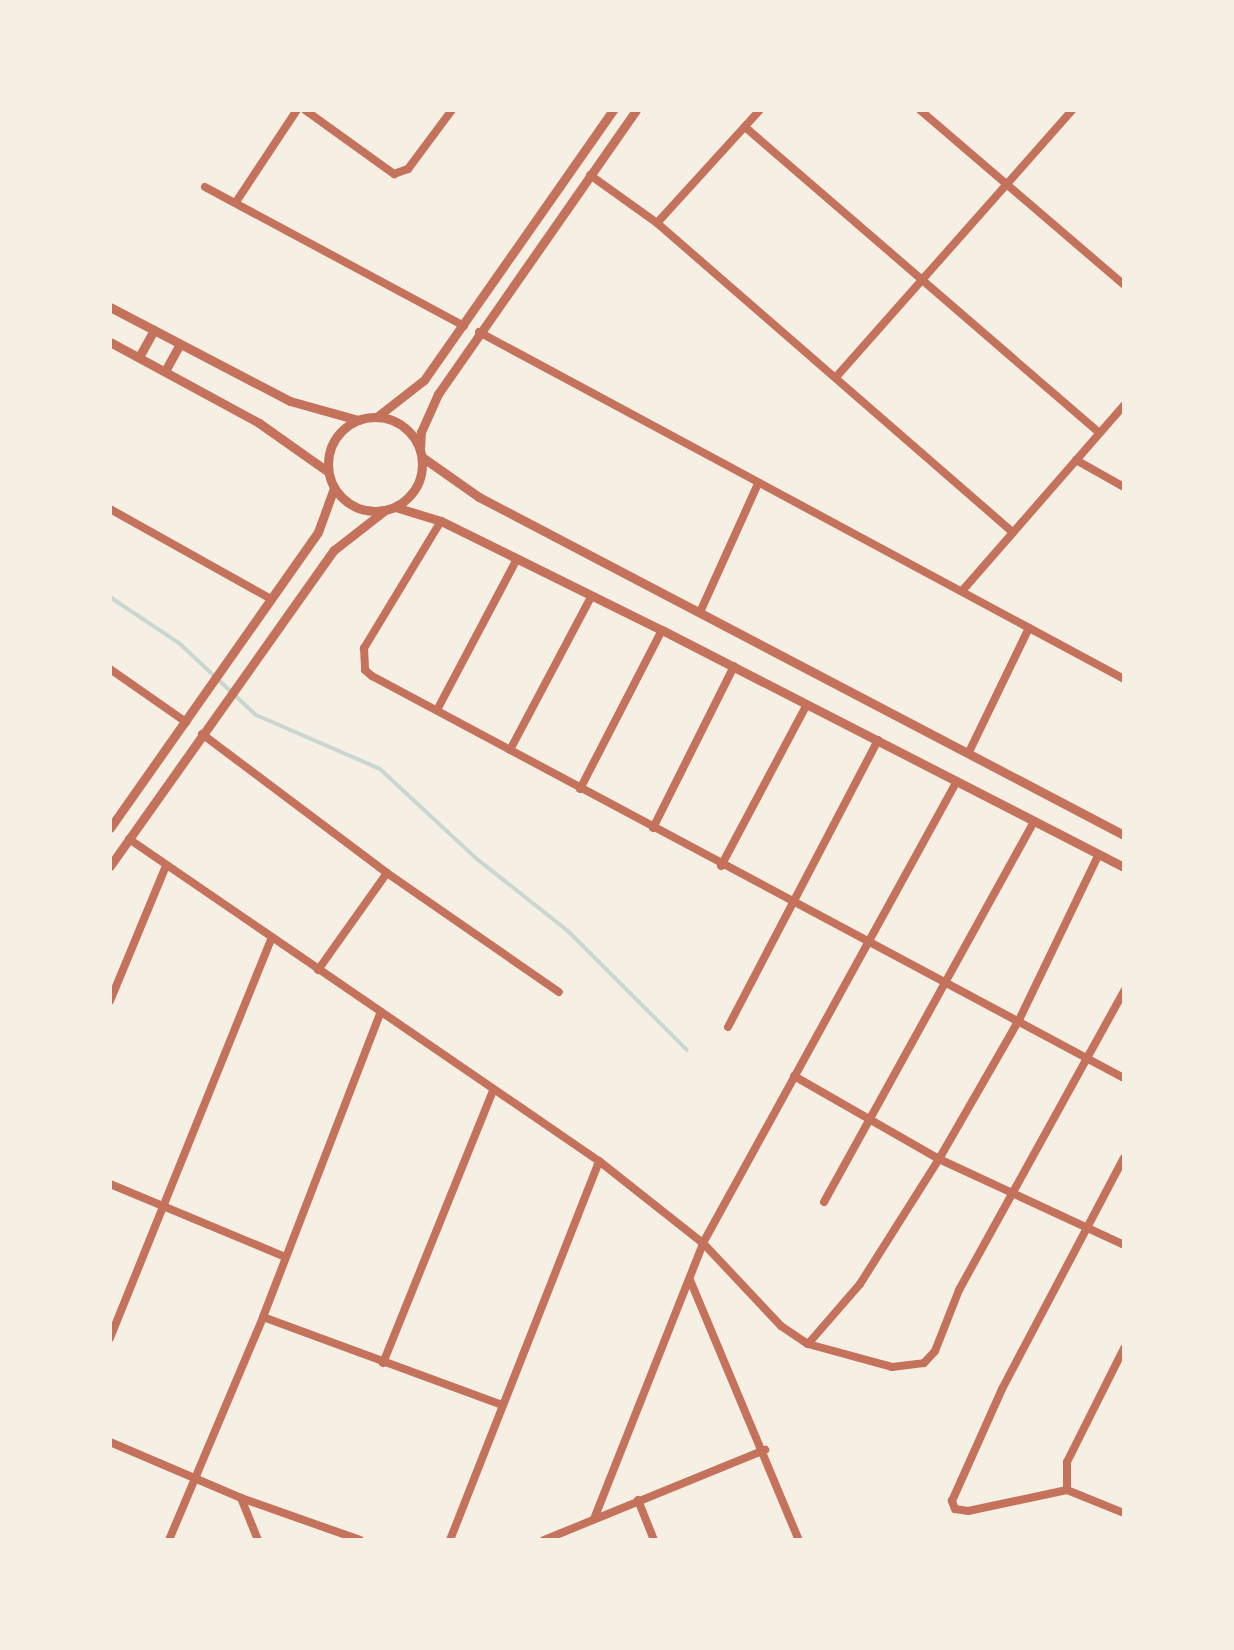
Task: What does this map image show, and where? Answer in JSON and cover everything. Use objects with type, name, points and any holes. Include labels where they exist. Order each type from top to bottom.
[{"type":"street","points":[[236,202],[297,110]]},
{"type":"street","points":[[305,110],[394,174],[408,169],[452,110]]},
{"type":"street","points":[[110,307],[290,401],[358,420],[378,416],[424,380],[613,110]]},
{"type":"street","points":[[110,866],[334,550],[384,511],[395,507],[417,486],[426,418],[479,332],[636,110]]},
{"type":"street","points":[[657,223],[760,110]]},
{"type":"street","points":[[920,110],[1124,285]]},
{"type":"street","points":[[837,376],[926,282],[1072,110]]},
{"type":"street","points":[[745,127],[1099,433]]},
{"type":"street","points":[[590,175],[657,223],[837,376],[1011,531]]},
{"type":"street","points":[[205,187],[464,326]]},
{"type":"street","points":[[139,357],[154,330]]},
{"type":"street","points":[[479,332],[1124,679]]},
{"type":"street","points":[[110,342],[259,423],[327,471],[334,488],[361,509],[384,511]]},
{"type":"street","points":[[165,371],[180,344]]},
{"type":"street","points":[[962,591],[1011,531],[1124,405]]},
{"type":"street","points":[[378,416],[408,430],[421,453],[479,497],[701,610],[1124,835]]},
{"type":"street","points":[[327,471],[333,440],[358,420]]},
{"type":"street","points":[[1076,460],[1124,487]]},
{"type":"street","points":[[701,610],[758,484]]},
{"type":"street","points":[[111,826],[318,532],[334,488]]},
{"type":"street","points":[[395,507],[441,521],[734,666],[1123,865]]},
{"type":"street","points":[[110,509],[271,599]]},
{"type":"street","points":[[441,521],[364,648],[365,670],[721,866],[1019,1020],[1124,1078]]},
{"type":"street","points":[[437,710],[517,559]]},
{"type":"street","points":[[510,750],[591,597]]},
{"type":"street","points":[[969,752],[1029,628]]},
{"type":"street","points":[[580,789],[662,630]]},
{"type":"street","points":[[653,828],[734,666]]},
{"type":"street","points":[[110,669],[186,722]]},
{"type":"street","points":[[721,866],[807,704]]},
{"type":"street","points":[[202,734],[387,873],[559,992]]},
{"type":"street","points":[[728,1027],[878,740]]},
{"type":"street","points":[[594,1519],[703,1243],[865,942],[957,781]]},
{"type":"street","points":[[824,1202],[1034,821]]},
{"type":"street","points":[[129,839],[599,1161],[703,1243],[781,1326],[808,1344],[857,1360],[905,1367],[930,1359],[959,1290],[1014,1197],[1124,991]]},
{"type":"street","points":[[808,1344],[860,1284],[939,1159],[1019,1020],[1099,854]]},
{"type":"street","points":[[110,1001],[166,866]]},
{"type":"street","points":[[318,970],[387,873]]},
{"type":"street","points":[[110,1338],[272,938]]},
{"type":"street","points":[[110,972],[120,978]]},
{"type":"street","points":[[169,1540],[263,1317],[283,1256],[380,1013]]},
{"type":"street","points":[[794,1076],[939,1159],[1014,1197],[1124,1245]]},
{"type":"street","points":[[383,1363],[493,1091]]},
{"type":"street","points":[[1124,1158],[1084,1228],[960,1478],[953,1505],[968,1511],[1067,1490],[1124,1513]]},
{"type":"street","points":[[450,1540],[500,1404],[599,1161]]},
{"type":"street","points":[[110,1184],[283,1256]]},
{"type":"street","points":[[690,1280],[765,1450],[799,1540]]},
{"type":"street","points":[[263,1317],[500,1404]]},
{"type":"street","points":[[1067,1490],[1067,1462],[1124,1348]]},
{"type":"street","points":[[110,1442],[241,1498],[360,1540]]},
{"type":"street","points":[[544,1540],[765,1450]]},
{"type":"street","points":[[241,1498],[258,1540]]},
{"type":"street","points":[[638,1500],[654,1540]]},
{"type":"waterway","points":[[110,597],[179,643],[256,715],[380,769],[477,859],[568,931],[687,1050]]}]
